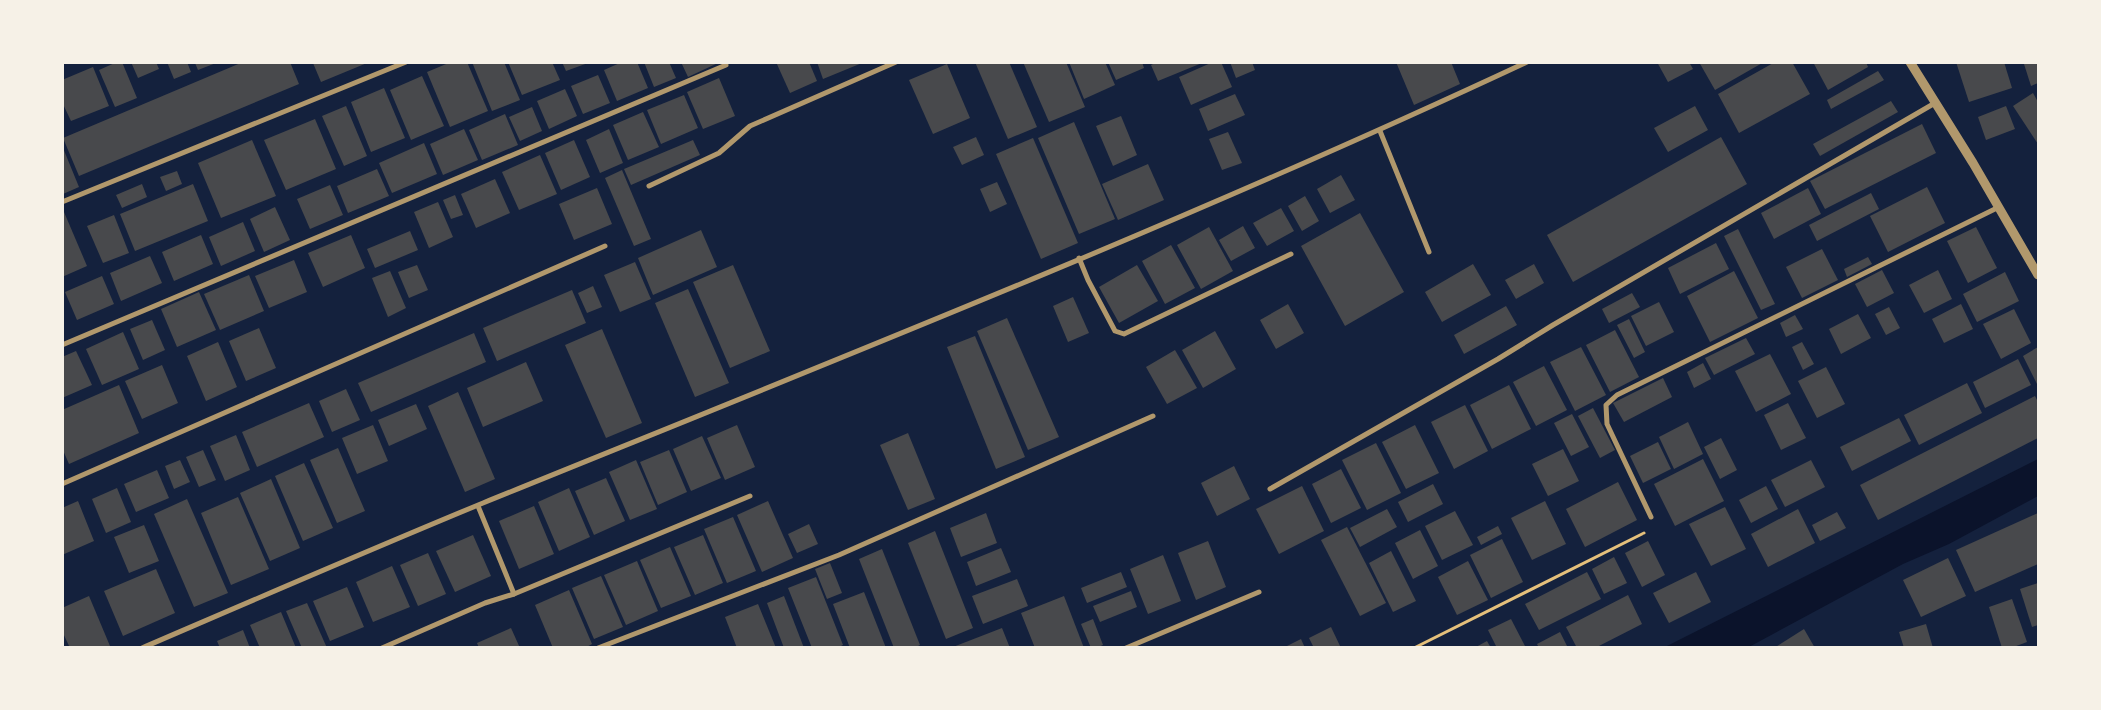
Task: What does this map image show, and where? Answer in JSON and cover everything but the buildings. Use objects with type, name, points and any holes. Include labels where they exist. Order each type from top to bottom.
[{"type":"street","points":[[62,202],[406,62]]},
{"type":"street","points":[[649,186],[719,153],[750,126],[896,62]]},
{"type":"street","points":[[142,648],[478,506],[794,378],[1380,131],[1527,62]]},
{"type":"street","points":[[1910,62],[1973,162],[2038,275]]},
{"type":"street","points":[[62,345],[726,65]]},
{"type":"street","points":[[1270,489],[1498,359],[1935,103]]},
{"type":"street","points":[[1380,131],[1429,252]]},
{"type":"street","points":[[1651,517],[1607,424],[1606,405],[1617,395],[1998,207]]},
{"type":"street","points":[[62,484],[605,246]]},
{"type":"street","points":[[1079,258],[1088,280],[1115,331],[1124,334],[1291,254]]},
{"type":"street","points":[[598,648],[839,555],[1153,416]]},
{"type":"street","points":[[382,648],[486,603],[514,594],[750,496]]},
{"type":"street","points":[[478,506],[514,594]]},
{"type":"street","points":[[1126,648],[1259,592]]},
{"type":"path","points":[[1414,648],[1649,531],[1652,527],[1651,517]]},
{"type":"water","points":[[2038,459],[2038,496],[1949,544],[1903,564],[1749,647],[1665,647]]}]
